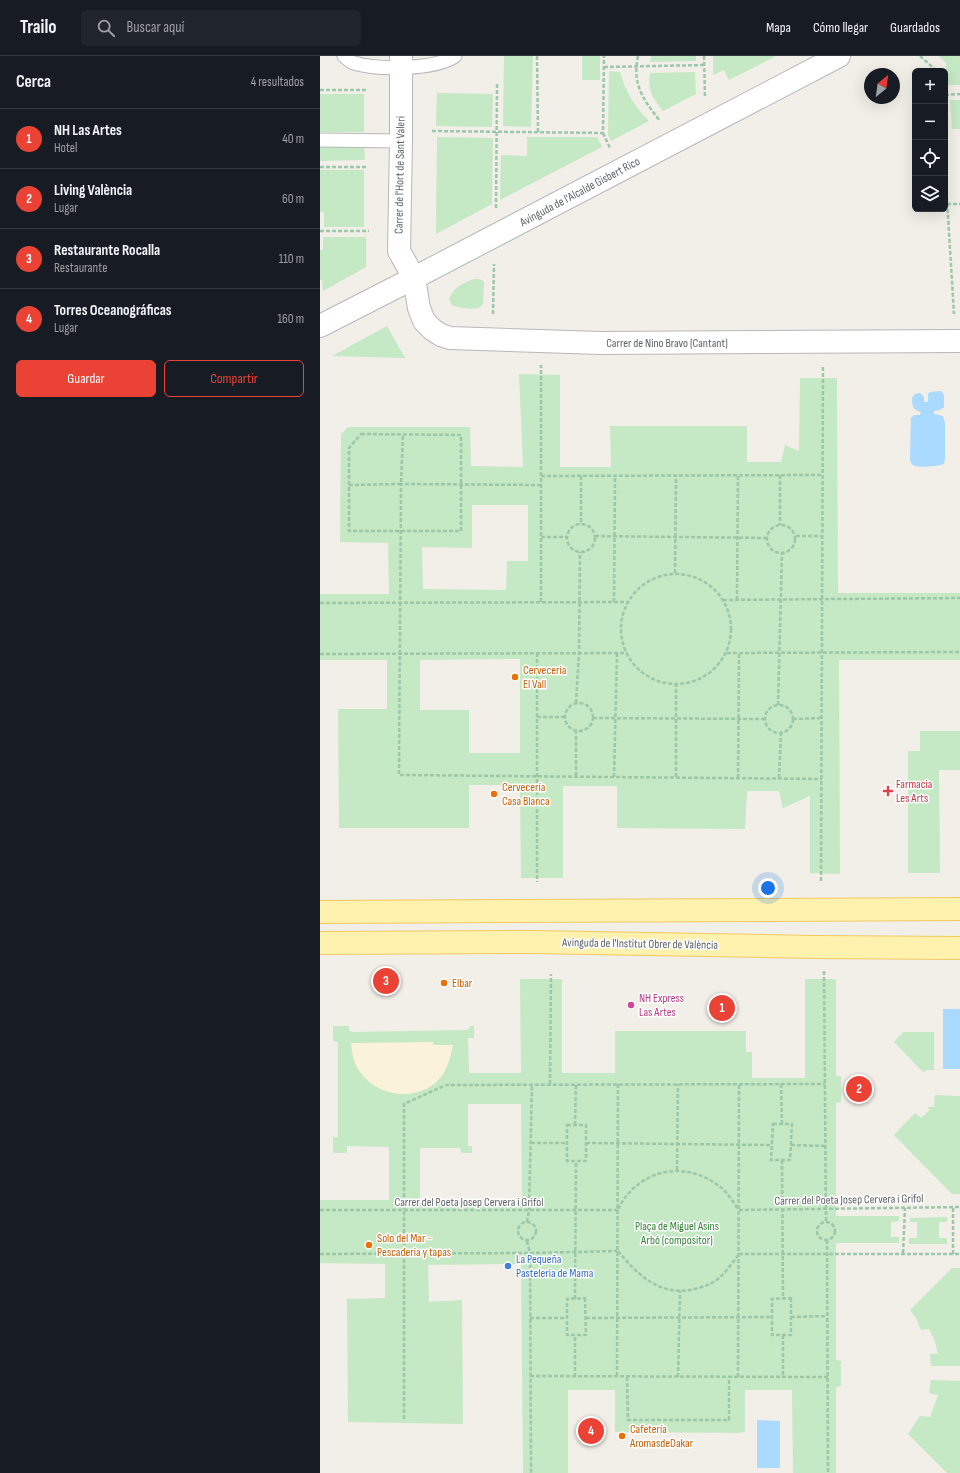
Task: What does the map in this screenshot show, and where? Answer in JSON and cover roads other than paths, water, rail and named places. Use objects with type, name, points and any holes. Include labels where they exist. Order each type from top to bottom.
[{"type":"main road","points":[[320,912],[960,909]]},
{"type":"main road","name":"Avinguda de l'Institut Obrer de València","points":[[320,943],[532,942],[814,948],[960,948]]},
{"type":"street","name":"Avinguda de l'Alcalde Gisbert Rico","points":[[320,326],[839,56]]},
{"type":"street","name":"Carrer de l'Hort de Sant Valeri","points":[[401,62],[399,251],[414,278]]},
{"type":"street","name":"Carrer de Nino Bravo (Cantant)","points":[[414,278],[419,308],[424,321],[433,330],[450,338],[600,343],[960,341]]},
{"type":"lane","points":[[344,56],[352,63],[367,66],[401,62],[433,65],[449,60],[455,56]]},
{"type":"lane","points":[[320,140],[401,141]]},
{"type":"water","points":[[941,391],[944,395],[944,407],[940,410],[934,411],[934,414],[943,416],[945,423],[944,464],[921,467],[915,466],[912,464],[910,459],[911,418],[914,415],[920,415],[921,412],[916,410],[914,407],[912,398],[915,394],[920,393],[924,397],[924,402],[928,402],[928,394],[930,392]]},
{"type":"water","points":[[943,1009],[960,1009],[960,1069],[943,1069]]},
{"type":"water","points":[[757,1420],[780,1421],[780,1468],[757,1468]]},
{"type":"place","name":"Cervecería El Vall","points":[[515,677]]},
{"type":"place","name":"Farmacia Les Arts","points":[[888,791]]},
{"type":"place","name":"Cervecería Casa Blanca","points":[[494,794]]},
{"type":"place","name":"Restaurante Rocalla","points":[[386,981]]},
{"type":"place","name":"Elbar","points":[[444,983]]},
{"type":"place","name":"NH Express Las Artes","points":[[631,1005]]},
{"type":"place","name":"NH Las Artes","points":[[722,1008]]},
{"type":"place","name":"Living València","points":[[859,1089]]},
{"type":"place","name":"Solo del Mar - Pescaderia y tapas","points":[[369,1245]]},
{"type":"place","name":"La Pequeña Pasteleria de Mama","points":[[508,1266]]},
{"type":"place","name":"Torres Oceanográficas","points":[[591,1431]]},
{"type":"place","name":"Cafetería AromasdeDakar","points":[[622,1436]]},
{"type":"park label","name":"Plaça de Miguel Asins Arbó (compositor)","points":[[677,1233]]}]
